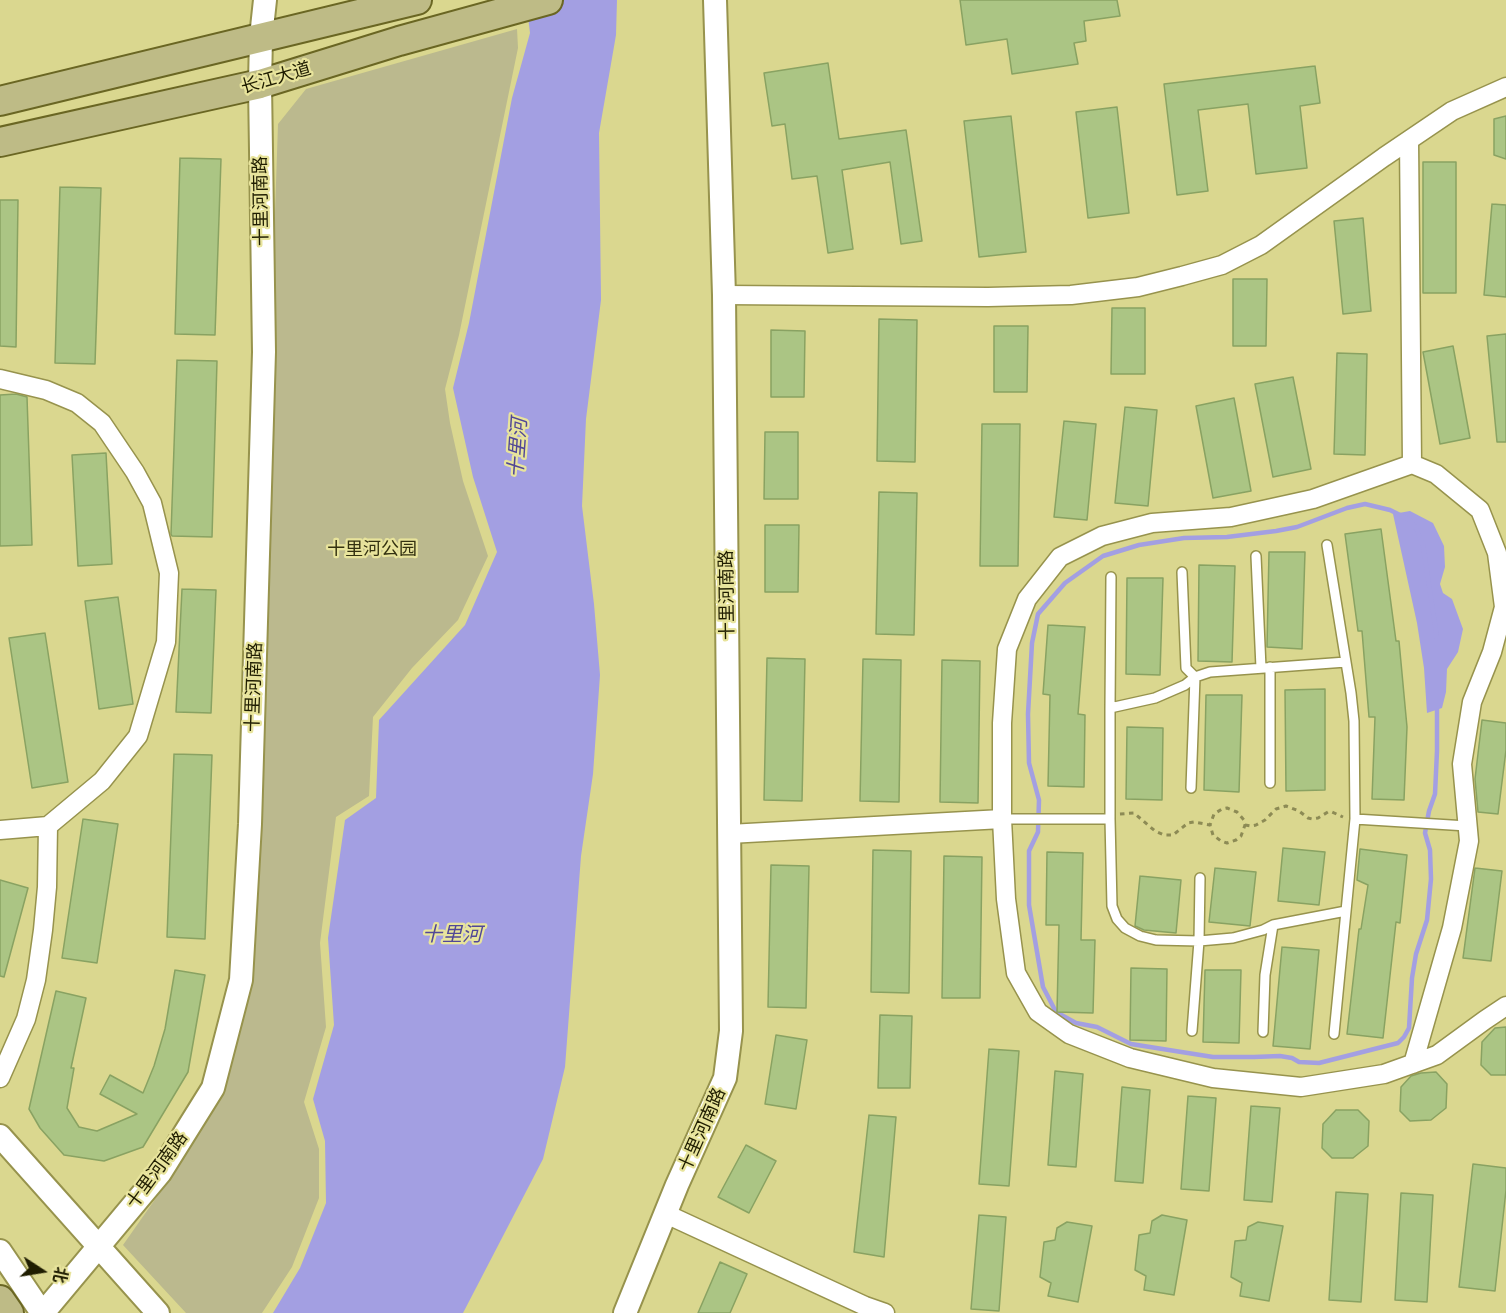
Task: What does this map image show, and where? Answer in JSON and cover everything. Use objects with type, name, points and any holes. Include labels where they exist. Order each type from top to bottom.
[{"type":"main road","name":"长江大道","points":[[0,142],[260,84],[399,40],[548,0]]},
{"type":"main road","points":[[0,101],[407,3]]},
{"type":"main road","points":[[0,1300],[9,1313]]},
{"type":"street","name":"十里河南路","points":[[42,1313],[160,1173],[213,1088],[241,980],[250,812],[264,352],[260,84],[265,0]]},
{"type":"street","name":"十里河南路","points":[[625,1313],[725,1078],[731,1031],[724,295],[715,0]]},
{"type":"street","points":[[724,295],[988,297],[1071,295],[1138,287],[1222,265],[1261,245],[1452,111],[1506,87]]},
{"type":"street","points":[[1409,140],[1412,464]]},
{"type":"street","points":[[0,379],[46,390],[77,403],[102,423],[135,472],[152,503],[169,573],[166,642],[138,736],[102,781],[48,826],[0,830]]},
{"type":"street","points":[[1413,1064],[1452,928],[1469,841],[1461,764],[1472,702],[1492,652],[1504,607],[1497,553],[1480,510],[1436,474],[1412,464],[1313,499],[1231,517],[1152,523],[1102,536],[1060,557],[1027,599],[1007,649],[1002,723],[1002,819],[1006,899],[1016,973],[1038,1012],[1070,1034],[1130,1058],[1213,1078],[1301,1087],[1384,1074],[1413,1064],[1437,1055],[1506,1006]]},
{"type":"street","points":[[729,834],[1002,819]]},
{"type":"street","points":[[0,1078],[26,1018],[36,980],[47,887],[48,826]]},
{"type":"street","points":[[0,1136],[158,1313]]},
{"type":"street","points":[[666,1214],[865,1306],[885,1313]]},
{"type":"street","points":[[0,1251],[42,1313]]},
{"type":"lane","points":[[1327,545],[1352,693],[1354,721],[1355,819],[1334,1034]]},
{"type":"lane","points":[[1256,556],[1265,668],[1270,783]]},
{"type":"lane","points":[[1182,572],[1186,668],[1195,677],[1191,788]]},
{"type":"lane","points":[[1112,577],[1110,819],[1112,906],[1117,919],[1125,928],[1140,936],[1156,940],[1199,942],[1233,938],[1273,925],[1346,911]]},
{"type":"lane","points":[[1110,708],[1155,698],[1185,685],[1195,677],[1210,672],[1346,662]]},
{"type":"lane","points":[[1002,819],[1110,819]]},
{"type":"lane","points":[[1355,819],[1467,826]]},
{"type":"lane","points":[[1192,1031],[1199,942],[1200,878]]},
{"type":"lane","points":[[1263,1032],[1265,975],[1273,925]]},
{"type":"path","points":[[1245,825],[1256,825],[1276,809],[1286,806],[1312,819],[1332,812],[1355,819]]},
{"type":"path","points":[[1227,808],[1241,815],[1245,825],[1241,836],[1227,843],[1213,835],[1210,825],[1214,814],[1227,808]]},
{"type":"path","points":[[1110,819],[1122,813],[1134,813],[1155,831],[1164,835],[1173,835],[1188,823],[1210,825]]},
{"type":"green space","name":"十里河公园","points":[[517,29],[518,48],[459,335],[445,389],[463,481],[488,556],[458,620],[412,668],[373,717],[369,796],[336,817],[320,943],[326,1027],[304,1102],[319,1149],[319,1198],[292,1267],[262,1313],[186,1313],[123,1245],[163,1188],[221,1093],[249,983],[278,124],[306,89]]},
{"type":"water","name":"十里河","points":[[526,0],[617,0],[616,35],[599,133],[601,300],[586,419],[582,506],[600,675],[593,774],[581,856],[565,1067],[543,1159],[463,1313],[273,1313],[300,1268],[326,1203],[325,1141],[313,1099],[334,1025],[328,938],[345,820],[376,798],[379,720],[465,625],[497,552],[473,477],[453,388],[469,323],[512,98],[530,33]]},
{"type":"water","points":[[1410,511],[1433,523],[1444,546],[1445,567],[1440,584],[1443,593],[1452,599],[1463,629],[1458,652],[1447,669],[1446,692],[1442,708],[1427,713],[1424,668],[1417,623],[1393,514]]},
{"type":"building","points":[[960,0],[1117,0],[1120,16],[1084,21],[1086,41],[1074,43],[1078,64],[1012,74],[1007,39],[966,45]]},
{"type":"building","points":[[828,63],[839,139],[906,130],[922,241],[901,244],[890,162],[842,170],[853,249],[828,253],[817,176],[792,179],[785,124],[772,126],[764,73]]},
{"type":"building","points":[[1315,66],[1320,103],[1300,106],[1307,168],[1256,174],[1248,104],[1198,110],[1208,191],[1177,195],[1164,84]]},
{"type":"building","points":[[1117,107],[1129,213],[1088,218],[1076,112]]},
{"type":"building","points":[[1011,116],[1026,252],[979,257],[964,121]]},
{"type":"building","points":[[1506,116],[1506,159],[1494,155],[1494,119]]},
{"type":"building","points":[[180,158],[221,159],[215,335],[175,334]]},
{"type":"building","points":[[1423,162],[1456,162],[1456,293],[1423,293]]},
{"type":"building","points":[[60,187],[101,188],[95,364],[55,363]]},
{"type":"building","points":[[0,200],[18,200],[16,347],[0,346]]},
{"type":"building","points":[[1492,204],[1506,205],[1506,297],[1484,295]]},
{"type":"building","points":[[1363,218],[1371,311],[1343,314],[1334,221]]},
{"type":"building","points":[[1233,279],[1267,279],[1266,346],[1233,346]]},
{"type":"building","points":[[1112,308],[1145,308],[1145,374],[1111,374]]},
{"type":"building","points":[[879,319],[917,320],[915,462],[877,461]]},
{"type":"building","points":[[994,326],[1028,326],[1027,392],[994,392]]},
{"type":"building","points":[[771,330],[805,331],[804,397],[771,397]]},
{"type":"building","points":[[1506,334],[1506,442],[1497,442],[1487,336]]},
{"type":"building","points":[[1453,346],[1470,438],[1440,444],[1423,352]]},
{"type":"building","points":[[1337,353],[1367,354],[1365,455],[1334,454]]},
{"type":"building","points":[[177,360],[217,361],[212,537],[172,536],[171,534]]},
{"type":"building","points":[[1293,377],[1311,469],[1273,477],[1255,384]]},
{"type":"building","points":[[16,394],[27,397],[32,545],[0,546],[0,395]]},
{"type":"building","points":[[1234,398],[1251,491],[1213,498],[1196,406]]},
{"type":"building","points":[[1125,407],[1157,410],[1148,506],[1115,503]]},
{"type":"building","points":[[1064,421],[1096,424],[1087,520],[1054,517]]},
{"type":"building","points":[[982,424],[1020,424],[1018,566],[980,566]]},
{"type":"building","points":[[765,432],[798,432],[798,499],[764,499]]},
{"type":"building","points":[[106,453],[112,564],[78,566],[72,455]]},
{"type":"building","points":[[879,492],[917,493],[914,635],[876,634]]},
{"type":"building","points":[[765,525],[799,525],[798,592],[765,592]]},
{"type":"building","points":[[1381,529],[1396,641],[1399,641],[1407,727],[1404,800],[1372,799],[1375,717],[1369,717],[1362,631],[1358,631],[1345,534]]},
{"type":"building","points":[[1269,552],[1305,552],[1302,649],[1267,647]]},
{"type":"building","points":[[1199,565],[1235,566],[1232,662],[1198,661]]},
{"type":"building","points":[[1127,578],[1163,578],[1160,675],[1126,674]]},
{"type":"building","points":[[182,589],[216,590],[211,713],[176,712]]},
{"type":"building","points":[[118,597],[133,704],[99,709],[85,601]]},
{"type":"building","points":[[1048,625],[1085,627],[1078,714],[1085,715],[1084,787],[1048,786],[1050,695],[1043,694]]},
{"type":"building","points":[[45,633],[68,782],[32,788],[9,638]]},
{"type":"building","points":[[767,658],[805,659],[802,801],[764,800]]},
{"type":"building","points":[[863,659],[901,660],[899,802],[860,801]]},
{"type":"building","points":[[942,660],[980,661],[978,803],[940,802]]},
{"type":"building","points":[[1325,689],[1325,790],[1286,791],[1285,690]]},
{"type":"building","points":[[1206,695],[1242,695],[1239,792],[1204,790]]},
{"type":"building","points":[[1482,720],[1506,723],[1506,750],[1498,814],[1478,812],[1475,779]]},
{"type":"building","points":[[1127,727],[1163,728],[1162,800],[1126,799]]},
{"type":"building","points":[[174,754],[212,755],[205,939],[167,937]]},
{"type":"building","points":[[83,819],[118,824],[97,963],[62,958]]},
{"type":"building","points":[[1283,848],[1325,852],[1319,905],[1278,901]]},
{"type":"building","points":[[1360,849],[1407,855],[1400,923],[1396,922],[1383,1038],[1347,1034],[1359,929],[1361,929],[1368,885],[1357,880]]},
{"type":"building","points":[[873,850],[911,851],[909,993],[871,992]]},
{"type":"building","points":[[1047,852],[1083,853],[1081,940],[1095,940],[1093,1013],[1057,1012],[1059,925],[1046,925]]},
{"type":"building","points":[[944,856],[982,857],[980,998],[942,998]]},
{"type":"building","points":[[771,865],[809,866],[806,1008],[768,1007]]},
{"type":"building","points":[[1215,868],[1256,872],[1250,926],[1209,922]]},
{"type":"building","points":[[1475,868],[1502,871],[1491,961],[1463,958]]},
{"type":"building","points":[[1140,876],[1181,880],[1176,933],[1144,930],[1135,926]]},
{"type":"building","points":[[0,880],[28,888],[4,977],[0,976]]},
{"type":"building","points":[[1282,947],[1319,950],[1310,1049],[1273,1046]]},
{"type":"building","points":[[1131,968],[1167,969],[1166,1041],[1130,1040]]},
{"type":"building","points":[[175,970],[205,975],[188,1072],[143,1147],[104,1161],[64,1155],[40,1128],[29,1109],[56,991],[86,998],[71,1068],[74,1068],[67,1108],[79,1127],[97,1131],[137,1114],[100,1094],[110,1075],[143,1093],[165,1029]]},
{"type":"building","points":[[1205,970],[1241,970],[1239,1043],[1203,1042]]},
{"type":"building","points":[[880,1015],[912,1016],[910,1088],[878,1088]]},
{"type":"building","points":[[1506,1027],[1506,1075],[1491,1075],[1481,1065],[1482,1042],[1495,1028]]},
{"type":"building","points":[[776,1035],[807,1040],[796,1109],[765,1104]]},
{"type":"building","points":[[989,1049],[1019,1051],[1009,1186],[979,1184]]},
{"type":"building","points":[[1055,1071],[1083,1074],[1076,1167],[1048,1165]]},
{"type":"building","points":[[1436,1072],[1447,1084],[1446,1108],[1431,1120],[1410,1121],[1400,1111],[1401,1087],[1411,1076]]},
{"type":"building","points":[[1122,1087],[1150,1090],[1143,1183],[1115,1181]]},
{"type":"building","points":[[1188,1096],[1216,1098],[1209,1191],[1181,1189]]},
{"type":"building","points":[[1251,1106],[1280,1108],[1272,1202],[1244,1200]]},
{"type":"building","points":[[1336,1110],[1358,1110],[1369,1121],[1368,1146],[1353,1158],[1332,1158],[1322,1148],[1323,1124]]},
{"type":"building","points":[[869,1115],[896,1117],[884,1257],[854,1252]]},
{"type":"building","points":[[746,1145],[776,1161],[749,1213],[718,1197]]},
{"type":"building","points":[[1473,1164],[1506,1168],[1506,1190],[1495,1291],[1459,1287]]},
{"type":"building","points":[[1336,1192],[1368,1194],[1361,1302],[1329,1300]]},
{"type":"building","points":[[1401,1193],[1433,1195],[1427,1302],[1395,1300]]},
{"type":"building","points":[[979,1215],[1006,1217],[999,1311],[971,1309]]},
{"type":"building","points":[[1162,1215],[1187,1220],[1174,1295],[1144,1290],[1146,1276],[1135,1270],[1139,1235],[1150,1233],[1152,1221]]},
{"type":"building","points":[[1067,1222],[1092,1226],[1078,1302],[1048,1296],[1051,1283],[1040,1277],[1044,1242],[1055,1240],[1057,1228]]},
{"type":"building","points":[[1258,1222],[1283,1226],[1269,1301],[1240,1296],[1242,1283],[1231,1277],[1235,1241],[1246,1240],[1248,1227]]},
{"type":"building","points":[[720,1262],[747,1274],[730,1313],[698,1313]]},
{"type":"waterway","points":[[1365,504],[1390,510],[1410,520],[1417,530],[1423,545],[1437,638],[1435,794],[1425,833],[1430,850],[1431,879],[1427,920],[1416,954],[1412,978],[1409,1028],[1404,1037],[1398,1043],[1319,1063],[1299,1062],[1280,1056],[1213,1057],[1131,1044],[1097,1027],[1076,1023],[1056,1012],[1043,987],[1029,905],[1029,851],[1038,832],[1039,800],[1029,763],[1028,714],[1032,643],[1038,614],[1065,583],[1103,556],[1139,545],[1184,538],[1227,537],[1297,527],[1347,508],[1365,504]]}]
